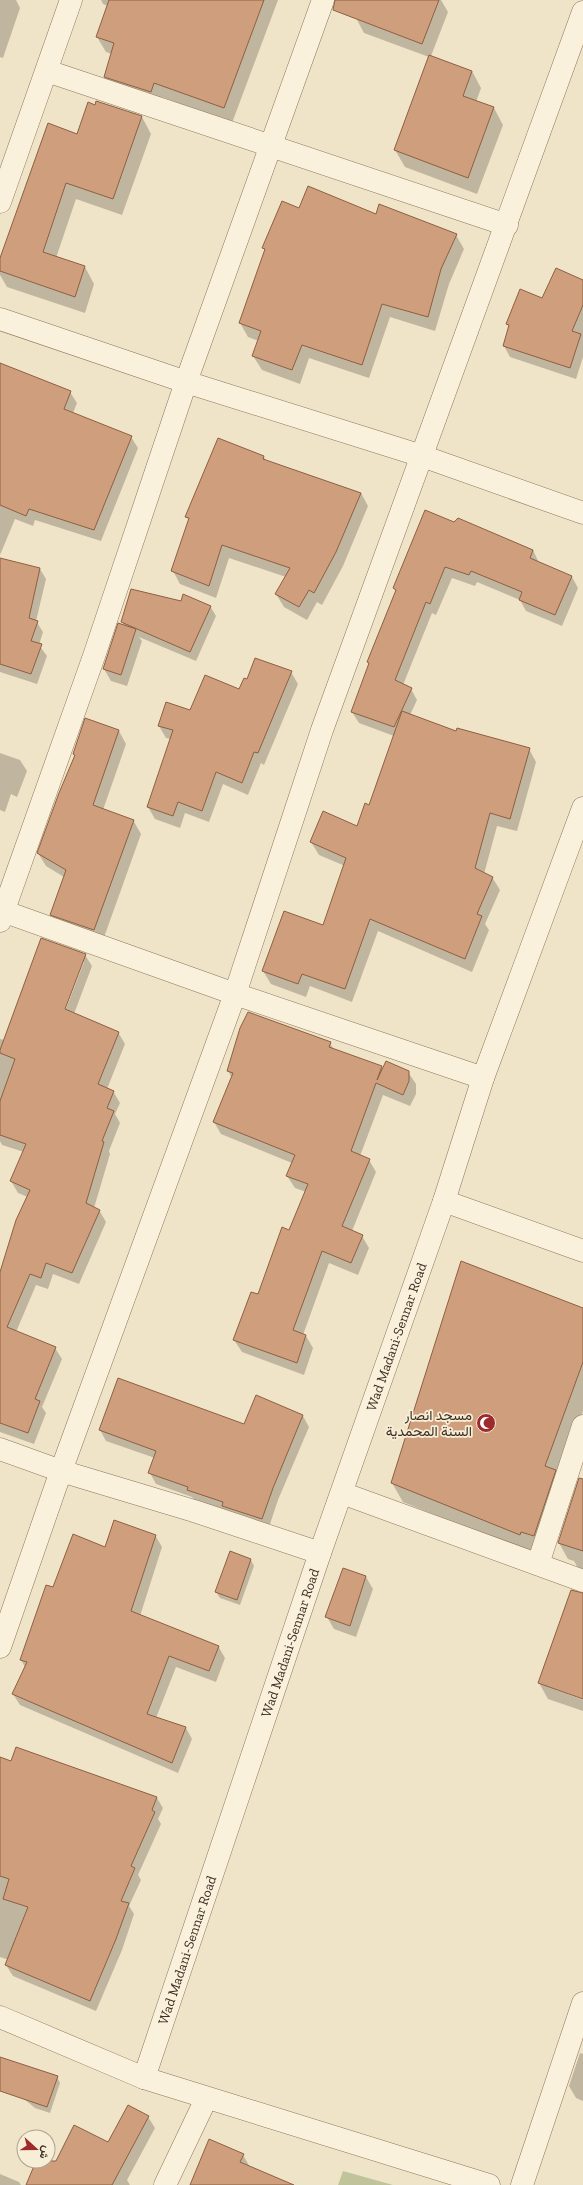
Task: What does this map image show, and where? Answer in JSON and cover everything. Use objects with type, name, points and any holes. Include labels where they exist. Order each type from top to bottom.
[{"type":"street","points":[[0,202],[71,0]]},
{"type":"street","points":[[323,0],[186,382],[94,656],[1,914],[484,1078]]},
{"type":"street","points":[[0,1647],[61,1471],[235,994],[322,730],[507,225],[583,12]]},
{"type":"street","points":[[47,71],[507,225]]},
{"type":"street","points":[[0,319],[186,382],[422,456],[583,513]]},
{"type":"street","name":"Wad Madani-Sennar Road","points":[[144,2078],[320,1553],[444,1201],[484,1078],[583,808]]},
{"type":"street","points":[[444,1201],[583,1251]]},
{"type":"street","points":[[538,1564],[583,1426]]},
{"type":"street","points":[[0,1449],[61,1471],[194,1511],[320,1553]]},
{"type":"street","points":[[342,1493],[583,1581]]},
{"type":"street","points":[[522,2185],[583,2003]]},
{"type":"street","points":[[0,2017],[144,2078],[489,2185]]},
{"type":"street","points":[[165,2185],[206,2098]]},
{"type":"green space","points":[[343,2171],[393,2185],[338,2185]]},
{"type":"building","points":[[109,0],[264,0],[224,108],[154,83],[151,92],[104,77],[114,43],[96,37]]},
{"type":"building","points":[[335,0],[439,0],[422,44],[333,10]]},
{"type":"building","points":[[429,55],[472,71],[463,96],[494,107],[468,178],[394,150]]},
{"type":"building","points":[[96,101],[142,116],[113,199],[66,183],[43,252],[85,266],[75,297],[0,271],[0,258],[48,123],[77,134],[88,102],[95,105]]},
{"type":"building","points":[[308,186],[376,214],[379,204],[457,234],[441,269],[428,317],[382,304],[362,365],[302,345],[292,370],[252,356],[261,331],[239,323],[265,249],[262,248],[282,201],[299,208]]},
{"type":"building","points":[[556,268],[583,280],[583,305],[572,331],[581,334],[570,368],[503,346],[509,325],[506,324],[520,289],[542,298]]},
{"type":"building","points":[[0,363],[71,391],[64,409],[132,436],[94,530],[29,509],[26,516],[0,505]]},
{"type":"building","points":[[218,438],[264,456],[263,459],[361,493],[336,552],[314,593],[309,590],[299,607],[275,594],[290,568],[222,545],[209,586],[171,571],[189,518],[185,517]]},
{"type":"building","points":[[425,510],[454,522],[458,518],[533,550],[530,558],[572,576],[555,615],[519,600],[522,592],[471,571],[469,575],[445,567],[430,604],[426,602],[395,680],[412,688],[394,727],[351,712],[369,663],[367,662],[396,590],[393,588]]},
{"type":"building","points":[[0,558],[40,568],[29,618],[38,621],[31,641],[42,644],[31,674],[0,664]]},
{"type":"building","points":[[131,589],[181,601],[183,594],[211,606],[190,652],[121,622]]},
{"type":"building","points":[[118,623],[136,629],[121,675],[103,669]]},
{"type":"building","points":[[255,658],[292,671],[258,753],[254,752],[242,783],[216,772],[202,811],[178,802],[173,816],[147,807],[173,730],[158,726],[166,702],[190,710],[205,675],[239,689],[244,678],[247,679]]},
{"type":"building","points":[[402,711],[456,731],[457,728],[530,748],[510,819],[490,813],[475,868],[493,877],[477,914],[482,916],[465,959],[370,919],[345,989],[302,974],[298,984],[262,971],[284,911],[323,925],[346,858],[310,842],[323,811],[357,826],[365,803],[369,805]]},
{"type":"building","points":[[85,718],[119,730],[93,805],[134,820],[94,930],[50,915],[66,870],[37,853],[75,755],[73,754]]},
{"type":"building","points":[[41,938],[86,954],[65,1009],[119,1032],[98,1084],[114,1091],[107,1108],[114,1111],[102,1141],[104,1142],[86,1203],[100,1210],[72,1273],[46,1263],[41,1278],[30,1274],[7,1327],[56,1347],[35,1399],[40,1401],[28,1433],[0,1423],[0,1272],[16,1220],[30,1190],[10,1181],[26,1144],[0,1135],[0,1101],[15,1059],[0,1053],[0,1050]]},
{"type":"building","points":[[248,1012],[331,1042],[329,1047],[382,1066],[377,1080],[386,1061],[409,1071],[409,1081],[403,1095],[376,1083],[351,1151],[370,1159],[342,1226],[363,1235],[351,1263],[322,1251],[293,1330],[306,1335],[297,1363],[233,1340],[251,1292],[258,1294],[282,1227],[289,1230],[308,1184],[286,1176],[295,1155],[213,1122],[233,1073],[227,1071],[240,1028]]},
{"type":"building","name":"مسجد انصار السنة المحمدية","points":[[461,1261],[583,1308],[583,1362],[545,1466],[556,1470],[534,1536],[521,1532],[520,1535],[391,1483]]},
{"type":"building","points":[[118,1378],[244,1424],[256,1395],[303,1415],[262,1519],[222,1506],[223,1502],[187,1490],[188,1487],[148,1473],[156,1451],[99,1430]]},
{"type":"building","points":[[579,1478],[583,1479],[583,1551],[558,1543]]},
{"type":"building","points":[[114,1520],[156,1535],[131,1611],[219,1646],[209,1671],[169,1656],[147,1714],[186,1727],[172,1763],[12,1694],[27,1662],[20,1660],[46,1585],[53,1587],[73,1534],[105,1547]]},
{"type":"building","points":[[230,1551],[251,1559],[237,1600],[215,1592]]},
{"type":"building","points":[[343,1568],[366,1576],[350,1626],[325,1617]]},
{"type":"building","points":[[571,1590],[583,1593],[583,1699],[538,1683]]},
{"type":"building","points":[[16,1747],[157,1797],[152,1810],[155,1812],[131,1866],[135,1868],[121,1901],[129,1903],[116,1939],[90,2001],[5,1965],[28,1907],[3,1899],[9,1879],[0,1876],[0,1757],[11,1761]]},
{"type":"building","points":[[0,2057],[58,2076],[47,2107],[0,2091]]},
{"type":"building","points":[[128,2105],[149,2116],[112,2185],[26,2185],[33,2169],[56,2169],[56,2161],[74,2125],[108,2142]]},
{"type":"building","points":[[209,2139],[244,2154],[240,2162],[294,2185],[190,2185]]},
{"type":"place","name":"مسجد انصار السنة المحمدية","points":[[486,1423]]}]
